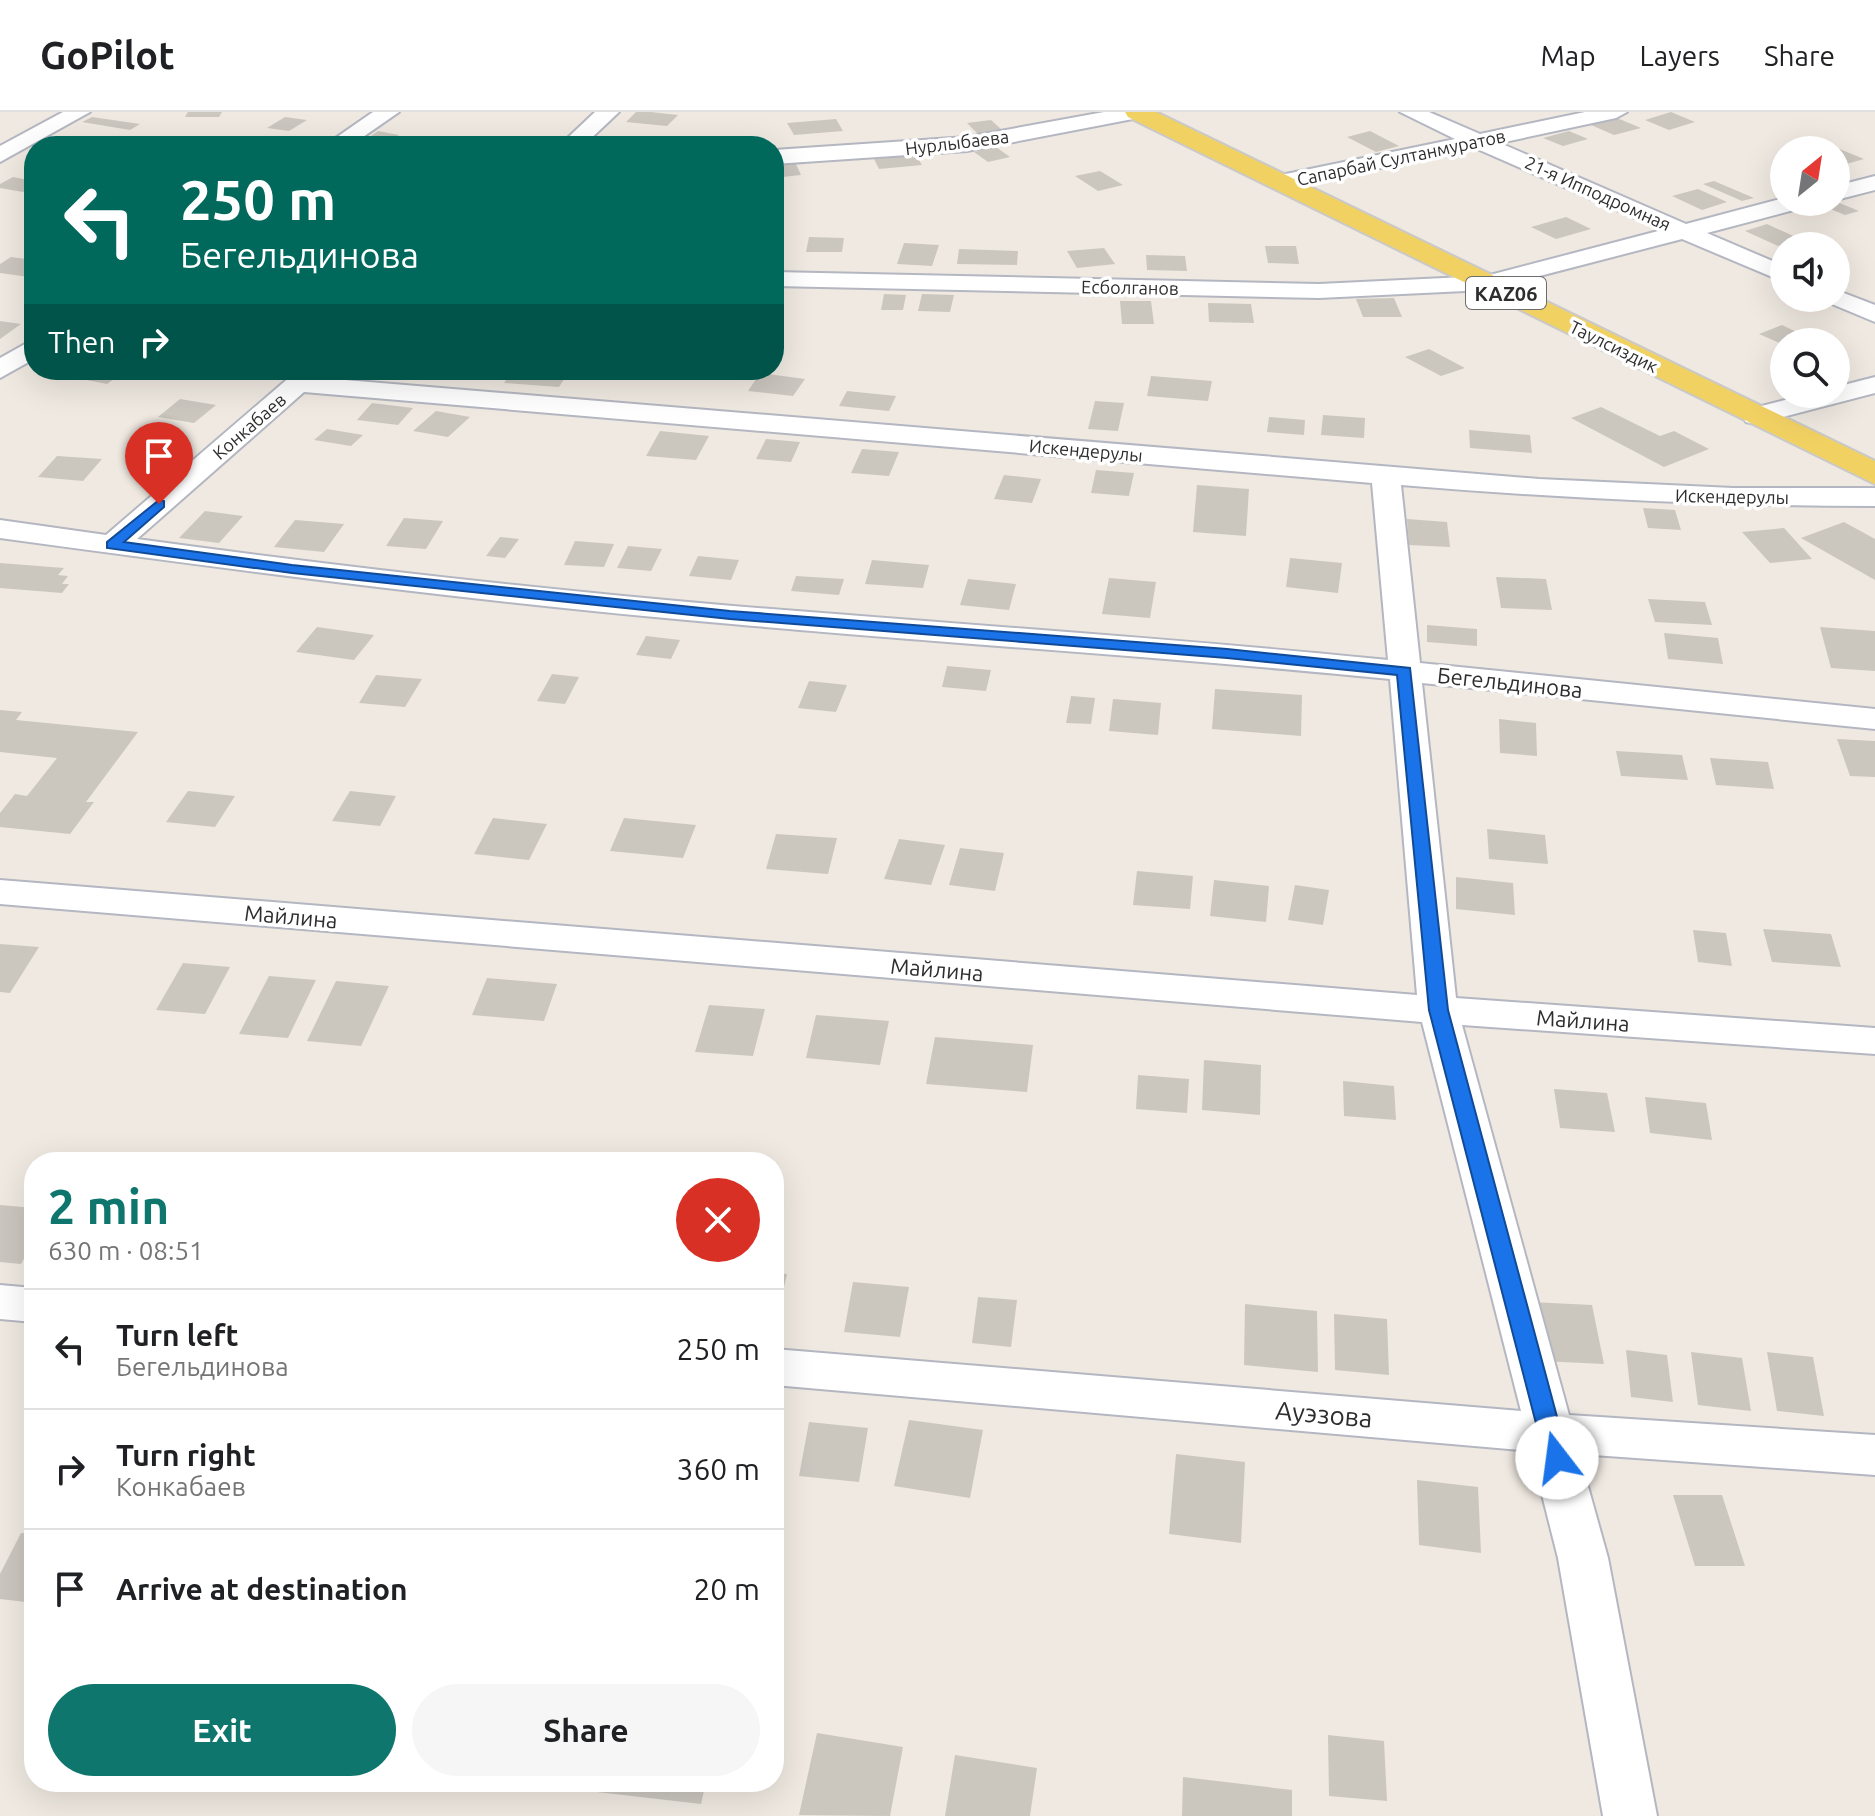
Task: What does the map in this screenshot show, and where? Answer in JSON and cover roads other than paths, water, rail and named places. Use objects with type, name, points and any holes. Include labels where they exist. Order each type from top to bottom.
[{"type":"main road","name":"Таулсиздик","points":[[1138,112],[1875,474]]},
{"type":"street","points":[[35,136],[79,112]]},
{"type":"street","points":[[351,136],[388,112]]},
{"type":"street","points":[[581,136],[608,112]]},
{"type":"street","name":"Нурлыбаева","points":[[784,156],[967,144],[1138,112]]},
{"type":"street","name":"21-я Ипподромная","points":[[1411,112],[1770,269]]},
{"type":"street","name":"Сапарбай Султанмуратов","points":[[1281,182],[1616,112]]},
{"type":"street","points":[[0,155],[24,142]]},
{"type":"street","points":[[1850,189],[1875,183]]},
{"type":"street","name":"Есболганов","points":[[784,279],[1319,291],[1486,283],[1770,209]]},
{"type":"street","points":[[1850,303],[1875,314]]},
{"type":"street","points":[[0,370],[24,354]]},
{"type":"street","name":"Конкабаев","points":[[112,545],[303,380]]},
{"type":"street","name":"Искендерулы","points":[[339,380],[1539,488],[1733,497],[1875,497]]},
{"type":"street","points":[[1756,416],[1875,385]]},
{"type":"street","points":[[1386,475],[1438,1010],[1583,1558],[1630,1816]]},
{"type":"street","name":"Бегельдинова","points":[[0,529],[292,569],[730,615],[1227,653],[1875,719]]},
{"type":"street","name":"Майлина","points":[[0,892],[1438,1010],[1875,1041]]},
{"type":"street","points":[[0,1302],[24,1304]]},
{"type":"street","name":"Ауэзова","points":[[784,1368],[1550,1433],[1875,1455]]}]
